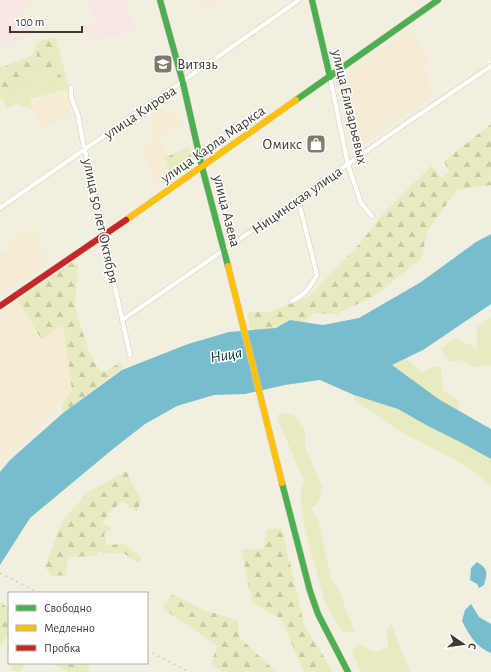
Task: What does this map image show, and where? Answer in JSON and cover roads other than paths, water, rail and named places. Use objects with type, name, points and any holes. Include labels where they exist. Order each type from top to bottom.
[{"type":"street","name":"улица Азева","points":[[160,0],[310,591],[318,614],[348,672]]},
{"type":"street","name":"улица Кирова","points":[[0,208],[182,83],[299,0]]},
{"type":"street","name":"улица Елизарьевых","points":[[312,0],[348,165],[361,203],[372,216]]},
{"type":"street","name":"улица Карла Маркса","points":[[0,306],[202,167],[438,0]]},
{"type":"street","name":"Ницинская улица","points":[[122,320],[491,66]]},
{"type":"street","name":"улица 50 лет Октября","points":[[71,88],[71,97],[78,115],[130,355]]},
{"type":"street","points":[[292,301],[303,295],[309,289],[317,275],[298,200]]},
{"type":"water","name":"Ница","points":[[491,234],[491,304],[423,350],[392,365],[440,400],[491,429],[491,459],[398,409],[354,395],[320,380],[285,385],[245,394],[214,395],[177,406],[145,424],[113,449],[30,518],[0,565],[0,472],[10,460],[63,413],[122,370],[188,344],[229,332],[276,328],[290,320],[323,325],[359,318],[421,282],[476,242]]},
{"type":"water","points":[[477,562],[486,571],[484,585],[479,588],[477,584],[470,580],[471,568]]},
{"type":"water","points":[[471,604],[479,617],[491,624],[491,653],[477,644],[467,631],[462,621],[465,610]]},
{"type":"railway","points":[[0,573],[37,592]]},
{"type":"railway","points":[[148,651],[189,672]]},
{"type":"place","name":"Витязь","points":[[163,64]]},
{"type":"place","name":"Омикс","points":[[316,144]]}]
